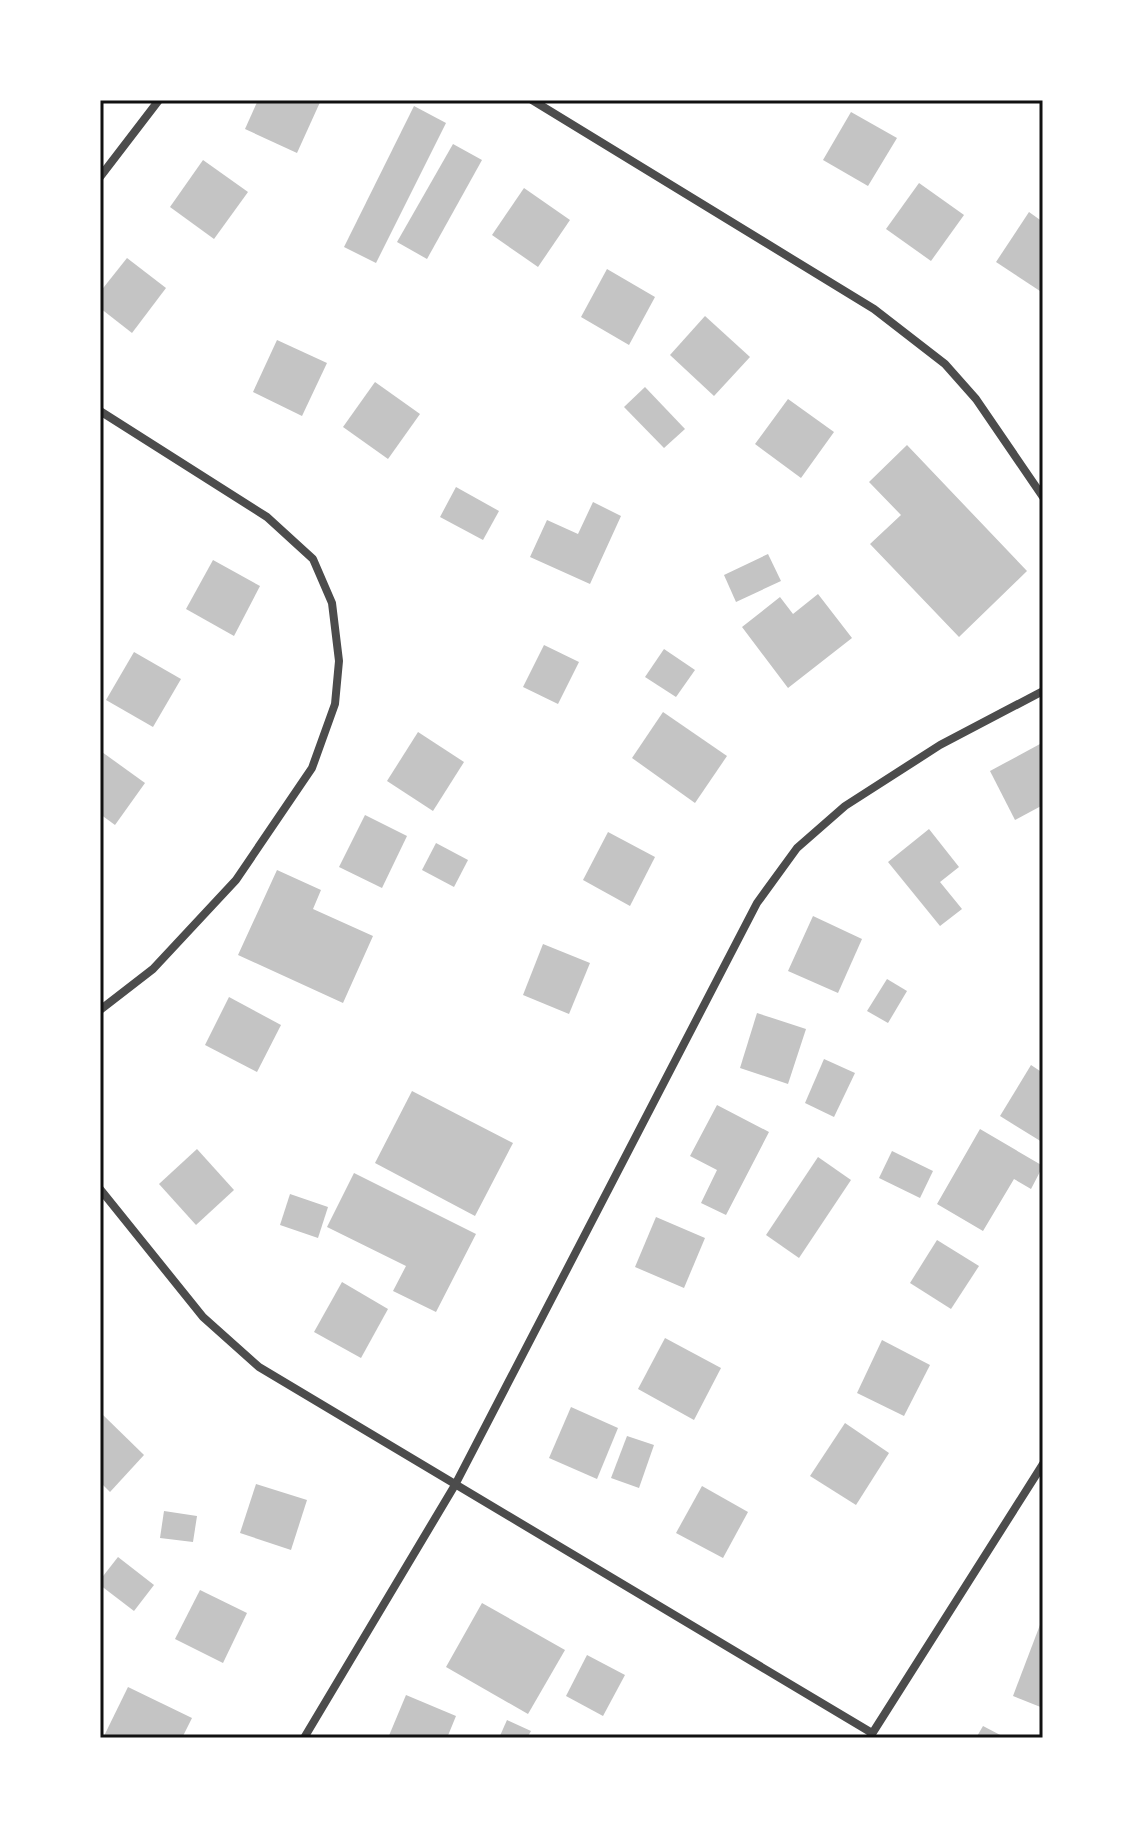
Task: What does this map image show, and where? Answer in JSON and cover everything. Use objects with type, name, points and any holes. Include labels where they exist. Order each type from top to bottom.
[{"type":"street","points":[[100,177],[159,100]]},
{"type":"street","points":[[532,100],[874,309],[945,364],[976,399],[1043,497]]},
{"type":"street","points":[[100,411],[267,517],[313,559],[332,603],[339,661],[335,704],[312,768],[236,880],[153,969],[100,1010]]},
{"type":"street","points":[[304,1738],[455,1485],[757,903],[797,848],[845,806],[940,745],[1043,691]]},
{"type":"street","points":[[100,1189],[203,1317],[259,1367],[870,1736],[1043,1464]]},
{"type":"building","points":[[258,100],[321,100],[297,153],[245,129]]},
{"type":"building","points":[[414,106],[446,123],[376,263],[344,247]]},
{"type":"building","points":[[851,112],[897,138],[868,186],[823,160]]},
{"type":"building","points":[[453,144],[482,160],[427,259],[397,242]]},
{"type":"building","points":[[203,160],[248,192],[214,239],[170,207]]},
{"type":"building","points":[[919,183],[964,215],[931,261],[886,229]]},
{"type":"building","points":[[524,188],[570,220],[538,267],[492,235]]},
{"type":"building","points":[[1029,212],[1043,222],[1043,293],[996,262]]},
{"type":"building","points":[[127,258],[166,288],[132,333],[100,308],[100,292]]},
{"type":"building","points":[[607,269],[655,297],[629,345],[581,317]]},
{"type":"building","points":[[705,316],[750,357],[714,396],[670,355]]},
{"type":"building","points":[[277,340],[327,363],[302,416],[253,392]]},
{"type":"building","points":[[375,382],[420,414],[388,459],[343,427]]},
{"type":"building","points":[[645,387],[685,429],[664,448],[624,407]]},
{"type":"building","points":[[788,399],[834,432],[801,478],[755,444]]},
{"type":"building","points":[[907,445],[1027,571],[959,637],[870,544],[901,515],[869,482]]},
{"type":"building","points":[[456,487],[499,511],[483,540],[440,517]]},
{"type":"building","points":[[593,502],[621,516],[590,584],[530,557],[547,520],[578,534]]},
{"type":"building","points":[[768,554],[781,581],[736,602],[724,575]]},
{"type":"building","points":[[213,560],[260,586],[234,636],[186,609]]},
{"type":"building","points":[[818,594],[852,638],[788,688],[742,627],[780,597],[793,614]]},
{"type":"building","points":[[544,645],[579,662],[558,704],[523,687]]},
{"type":"building","points":[[664,649],[695,670],[676,697],[645,677]]},
{"type":"building","points":[[134,652],[181,679],[153,727],[106,700]]},
{"type":"building","points":[[663,712],[727,756],[695,803],[632,758]]},
{"type":"building","points":[[418,732],[464,762],[433,811],[387,781]]},
{"type":"building","points":[[1040,744],[1043,750],[1043,805],[1015,820],[990,771]]},
{"type":"building","points":[[102,752],[145,783],[115,825],[100,814]]},
{"type":"building","points":[[365,815],[407,836],[382,888],[339,867]]},
{"type":"building","points":[[929,829],[959,867],[940,882],[962,909],[940,926],[888,862]]},
{"type":"building","points":[[608,832],[655,857],[630,906],[583,880]]},
{"type":"building","points":[[436,843],[468,860],[454,887],[422,870]]},
{"type":"building","points":[[277,870],[321,890],[313,909],[373,936],[343,1003],[238,955]]},
{"type":"building","points":[[813,916],[862,939],[838,993],[788,971]]},
{"type":"building","points":[[543,944],[590,963],[569,1014],[523,995]]},
{"type":"building","points":[[887,979],[907,991],[888,1023],[867,1011]]},
{"type":"building","points":[[229,997],[281,1025],[257,1072],[205,1045]]},
{"type":"building","points":[[757,1013],[806,1029],[788,1084],[740,1068]]},
{"type":"building","points":[[824,1059],[855,1073],[834,1117],[805,1103]]},
{"type":"building","points":[[1031,1065],[1043,1073],[1042,1142],[1000,1116]]},
{"type":"building","points":[[412,1091],[513,1143],[475,1216],[375,1163]]},
{"type":"building","points":[[717,1105],[769,1132],[726,1215],[701,1203],[717,1170],[690,1156]]},
{"type":"building","points":[[980,1129],[1043,1166],[1031,1189],[1014,1179],[983,1231],[937,1204]]},
{"type":"building","points":[[197,1149],[234,1190],[196,1225],[159,1184]]},
{"type":"building","points":[[892,1151],[933,1171],[920,1198],[879,1178]]},
{"type":"building","points":[[818,1157],[851,1180],[799,1258],[766,1235]]},
{"type":"building","points":[[354,1173],[476,1234],[436,1312],[393,1291],[406,1266],[327,1227]]},
{"type":"building","points":[[290,1194],[328,1207],[318,1238],[280,1225]]},
{"type":"building","points":[[656,1217],[705,1238],[684,1288],[635,1267]]},
{"type":"building","points":[[937,1240],[979,1266],[951,1309],[910,1283]]},
{"type":"building","points":[[342,1282],[388,1309],[361,1358],[314,1332]]},
{"type":"building","points":[[665,1338],[721,1368],[694,1420],[638,1389]]},
{"type":"building","points":[[882,1340],[930,1365],[904,1416],[857,1393]]},
{"type":"building","points":[[571,1407],[618,1428],[597,1479],[549,1458]]},
{"type":"building","points":[[102,1414],[144,1455],[110,1492],[100,1482]]},
{"type":"building","points":[[845,1423],[889,1453],[856,1505],[810,1476]]},
{"type":"building","points":[[627,1436],[654,1445],[639,1488],[611,1478]]},
{"type":"building","points":[[256,1484],[307,1500],[291,1550],[240,1533]]},
{"type":"building","points":[[702,1486],[748,1512],[723,1558],[676,1533]]},
{"type":"building","points":[[164,1511],[197,1516],[193,1542],[160,1538]]},
{"type":"building","points":[[118,1557],[154,1585],[134,1611],[100,1585],[100,1580]]},
{"type":"building","points":[[200,1590],[247,1613],[223,1663],[175,1639]]},
{"type":"building","points":[[482,1603],[565,1650],[528,1714],[446,1667]]},
{"type":"building","points":[[1043,1617],[1043,1708],[1013,1696]]},
{"type":"building","points":[[587,1655],[625,1675],[603,1716],[566,1696]]},
{"type":"building","points":[[128,1687],[192,1718],[182,1738],[103,1738]]},
{"type":"building","points":[[406,1695],[456,1716],[447,1738],[388,1738]]},
{"type":"building","points":[[507,1720],[531,1731],[527,1738],[499,1738]]},
{"type":"building","points":[[983,1726],[1006,1738],[976,1738]]}]
